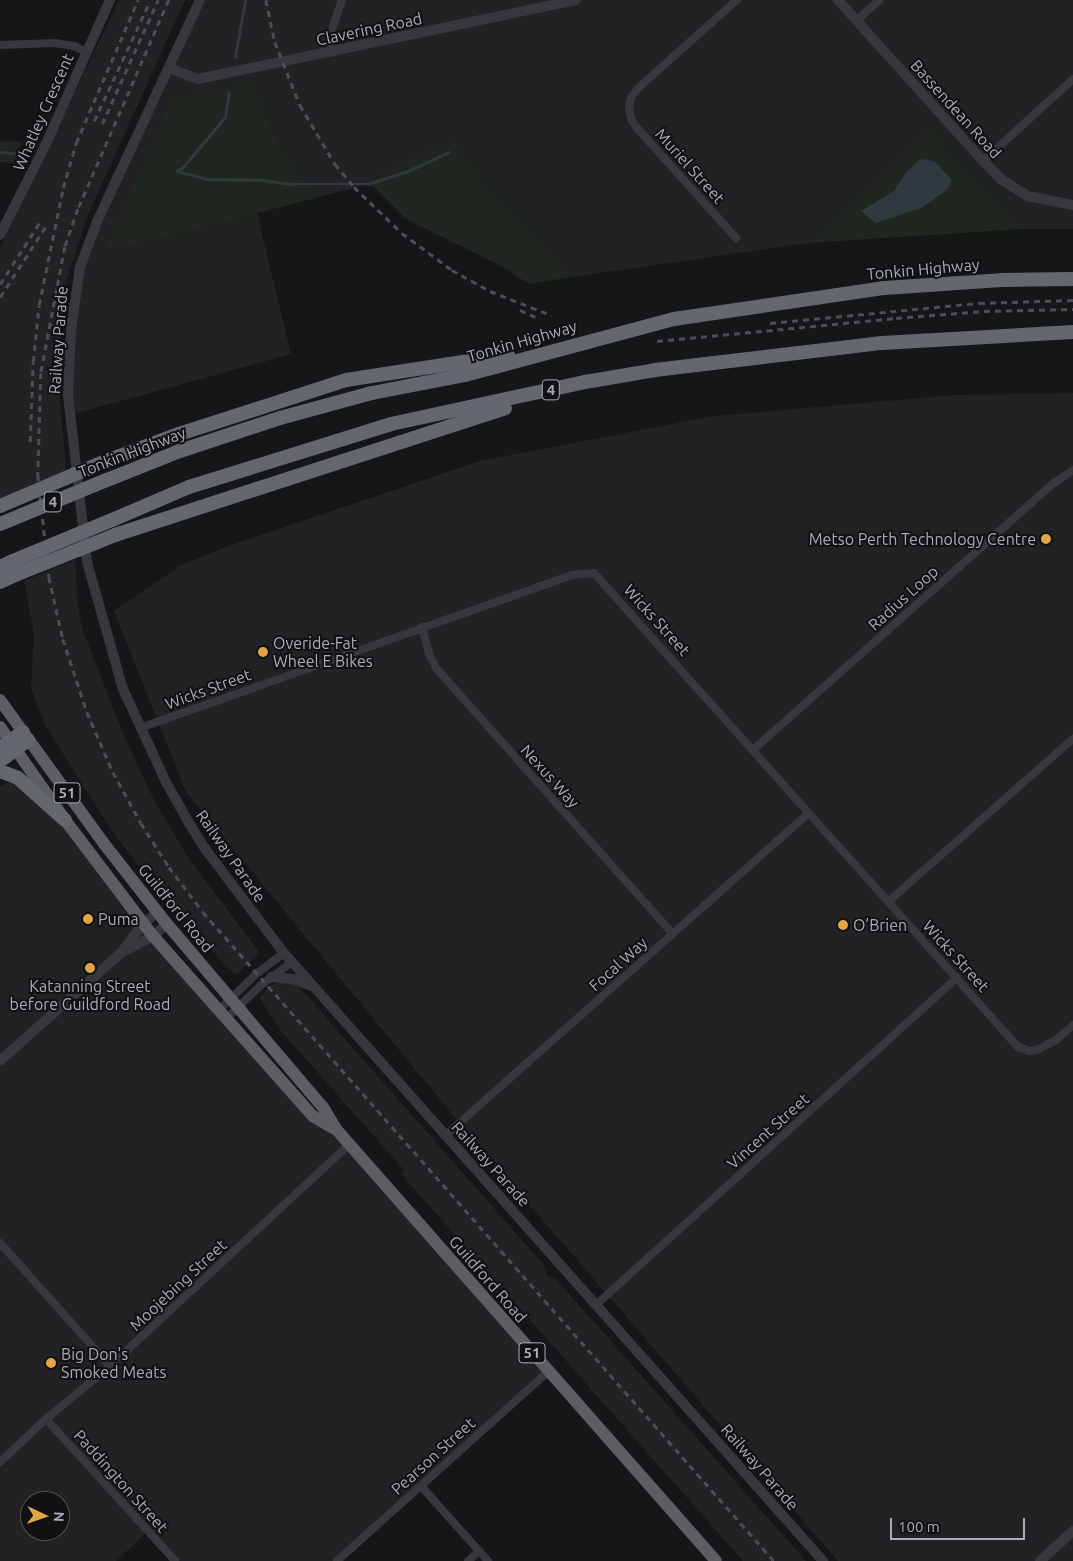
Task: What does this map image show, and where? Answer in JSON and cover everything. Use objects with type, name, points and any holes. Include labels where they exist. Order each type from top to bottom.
[{"type":"highway","name":"Tonkin Highway","points":[[0,524],[180,451],[280,418],[372,393],[465,375],[571,345],[674,319],[807,298],[938,284],[1073,279]]},
{"type":"highway","name":"4","points":[[9,568],[112,520],[189,487],[391,424],[585,382],[655,370],[882,342],[1073,332]]},
{"type":"highway","points":[[0,506],[106,461],[188,431],[346,380],[571,345]]},
{"type":"highway","points":[[0,582],[9,568],[585,382]]},
{"type":"highway","name":"Guildford Road","points":[[0,700],[105,845],[167,924],[323,1107],[336,1129],[349,1145],[716,1561]]},
{"type":"highway","name":"Guildford Road","points":[[0,727],[8,746],[153,936],[313,1116],[336,1129]]},
{"type":"highway","points":[[0,761],[8,746],[26,736]]},
{"type":"highway","points":[[0,772],[18,778],[65,820]]},
{"type":"street","name":"Whatley Crescent","points":[[0,235],[36,165],[110,0]]},
{"type":"street","name":"Railway Parade","points":[[200,0],[97,222],[80,267],[71,330],[68,395],[87,562],[123,689],[166,782],[198,837],[284,953],[823,1561]]},
{"type":"street","points":[[332,53],[331,32],[342,0]]},
{"type":"street","name":"Clavering Road","points":[[169,68],[198,79],[332,53],[576,0]]},
{"type":"street","name":"Muriel Street","points":[[736,238],[638,129],[632,121],[629,109],[631,98],[637,89],[737,0]]},
{"type":"street","name":"Bassendean Road","points":[[838,0],[982,161],[1002,180],[1028,196],[1073,205]]},
{"type":"street","points":[[856,20],[879,0]]},
{"type":"street","points":[[0,45],[55,43],[74,46],[87,52]]},
{"type":"street","points":[[982,161],[1073,79]]},
{"type":"street","name":"Radius Loop","points":[[754,750],[1054,483],[1073,470]]},
{"type":"street","name":"Wicks Street","points":[[140,728],[572,575],[594,573],[1017,1046],[1028,1051],[1037,1050],[1056,1040],[1073,1025]]},
{"type":"street","name":"Nexus Way","points":[[422,628],[429,654],[436,668],[672,934]]},
{"type":"street","points":[[889,901],[1073,739]]},
{"type":"street","name":"Focal Way","points":[[446,1135],[809,813]]},
{"type":"street","points":[[0,1062],[121,953],[144,923],[158,912]]},
{"type":"street","points":[[121,953],[153,936],[167,924]]},
{"type":"street","points":[[222,1015],[284,953]]},
{"type":"street","points":[[222,1015],[234,1003],[292,962]]},
{"type":"street","points":[[271,976],[292,979],[314,988]]},
{"type":"street","name":"Vincent Street","points":[[597,1304],[957,978]]},
{"type":"street","name":"Moojebing Street","points":[[0,1462],[46,1419],[110,1366],[349,1145]]},
{"type":"street","points":[[0,1243],[110,1366]]},
{"type":"street","name":"Pearson Street","points":[[337,1561],[548,1372]]},
{"type":"street","name":"Paddington Street","points":[[46,1419],[175,1561]]},
{"type":"street","points":[[421,1486],[488,1561]]},
{"type":"street","points":[[1040,1561],[1073,1531]]},
{"type":"street","points":[[468,1561],[479,1551]]},
{"type":"shaded area","points":[[119,0],[185,0],[87,217],[67,279],[57,363],[67,482],[0,509],[0,248]]},
{"type":"shaded area","points":[[201,0],[1073,0],[1073,229],[1021,229],[928,127],[808,243],[572,277],[464,159],[257,213],[291,354],[70,415],[79,272]]},
{"type":"shaded area","points":[[252,83],[277,144],[316,198],[104,251],[171,99]]},
{"type":"shaded area","points":[[928,127],[1021,229],[808,243]]},
{"type":"shaded area","points":[[0,141],[21,142],[18,163],[0,162]]},
{"type":"shaded area","points":[[456,141],[464,159],[572,277],[529,284],[501,266],[406,219],[365,178],[413,154]]},
{"type":"shaded area","points":[[921,159],[934,161],[952,180],[946,191],[921,208],[876,223],[861,211],[894,191],[907,171]]},
{"type":"shaded area","points":[[1073,393],[1073,1561],[838,1561],[481,1149],[186,792],[114,611],[181,565],[231,545],[480,461],[714,416],[955,395]]},
{"type":"shaded area","points":[[75,560],[78,605],[82,628],[122,731],[154,800],[189,859],[260,953],[236,975],[221,961],[168,895],[166,897],[151,881],[114,834],[46,727],[38,708],[31,687],[34,634],[24,581]]},
{"type":"shaded area","points":[[16,783],[80,840],[298,1098],[336,1129],[548,1372],[337,1561],[175,1561],[148,1531],[116,1561],[0,1561],[0,786]]},
{"type":"shaded area","points":[[288,981],[300,988],[544,1265],[547,1276],[554,1277],[806,1561],[743,1561],[401,1174],[404,1170],[281,1031],[259,997],[274,983]]},
{"type":"waterway","points":[[235,57],[245,0]]},
{"type":"waterway","points":[[177,171],[184,166],[225,117],[229,93]]},
{"type":"waterway","points":[[0,152],[14,153]]},
{"type":"waterway","points":[[177,171],[207,179],[262,180],[292,184],[368,184],[406,172],[449,152]]},
{"type":"railway","points":[[30,442],[33,362],[39,305],[63,188],[76,143],[138,0]]},
{"type":"railway","points":[[102,124],[158,0]]},
{"type":"railway","points":[[169,0],[78,209],[65,247],[41,373],[38,475],[49,577],[63,639],[87,712],[113,772],[141,823],[169,867],[203,912],[774,1561]]},
{"type":"railway","points":[[266,0],[275,42],[300,105],[335,164],[354,187],[402,233],[452,270],[490,291],[551,315]]},
{"type":"railway","points":[[94,121],[148,5]]},
{"type":"railway","points":[[0,284],[40,222]]},
{"type":"railway","points":[[0,297],[46,226]]},
{"type":"railway","points":[[770,323],[979,303],[1073,300]]},
{"type":"railway","points":[[657,341],[984,311],[1073,309]]},
{"type":"railway","points":[[520,310],[540,319]]},
{"type":"place","name":"Metso Perth Technology Centre","points":[[1046,539]]},
{"type":"place","name":"Overide-Fat Wheel E Bikes","points":[[263,652]]},
{"type":"place","name":"Puma","points":[[88,919]]},
{"type":"place","name":"O’Brien","points":[[843,925]]},
{"type":"place","name":"Katanning Street before Guildford Road","points":[[90,968]]},
{"type":"place","name":"Big Don's Smoked Meats","points":[[51,1363]]}]
